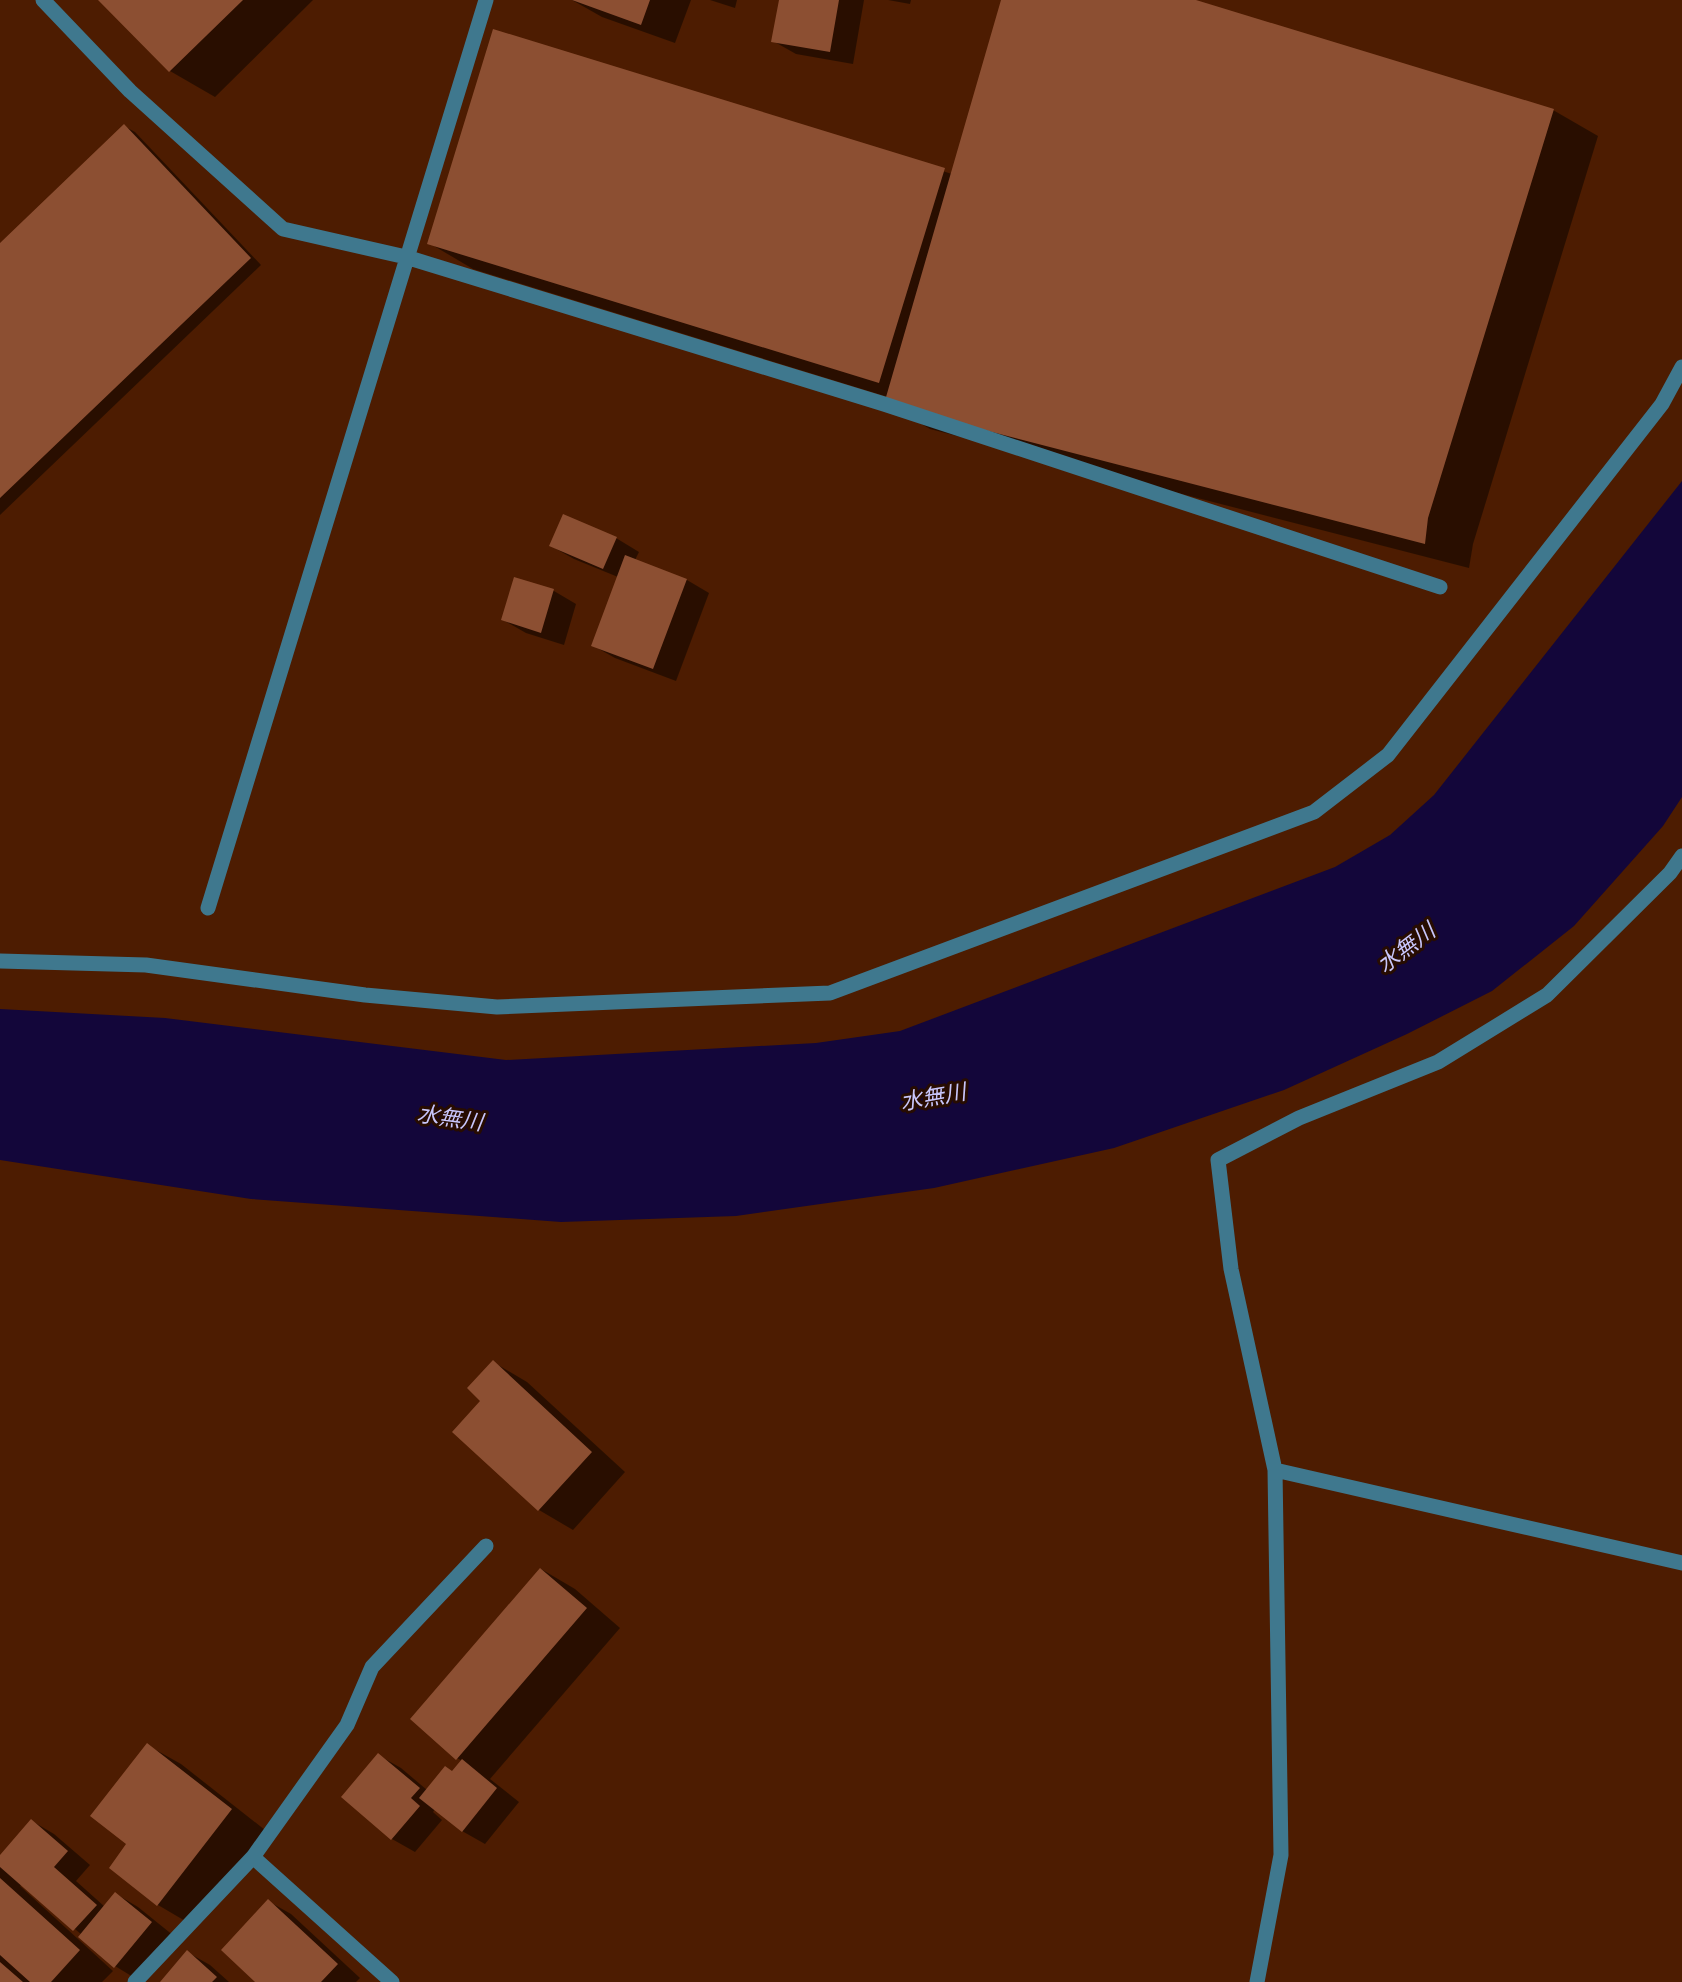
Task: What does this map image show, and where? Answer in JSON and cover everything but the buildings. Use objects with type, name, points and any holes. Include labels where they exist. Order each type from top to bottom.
[{"type":"street","points":[[44,0],[130,91],[283,229],[406,257],[969,430],[1440,587]]},
{"type":"street","points":[[208,908],[486,0]]},
{"type":"street","points":[[0,961],[146,965],[365,995],[497,1007],[830,993],[1314,812],[1388,755],[1662,404],[1682,367]]},
{"type":"street","points":[[1257,1982],[1281,1855],[1275,1470],[1232,1269],[1218,1160],[1299,1118],[1438,1062],[1547,995],[1670,873],[1682,856]]},
{"type":"street","points":[[1275,1470],[1682,1563]]},
{"type":"street","points":[[135,1982],[253,1857],[347,1725],[372,1667],[486,1546]]},
{"type":"street","points":[[253,1857],[392,1982]]},
{"type":"water","name":"水無川","points":[[1682,481],[1682,797],[1663,826],[1574,926],[1492,991],[1407,1034],[1284,1090],[1114,1148],[934,1188],[736,1216],[561,1222],[251,1199],[0,1160],[0,1009],[165,1018],[506,1060],[816,1043],[900,1031],[1335,867],[1390,835],[1434,795]]}]
